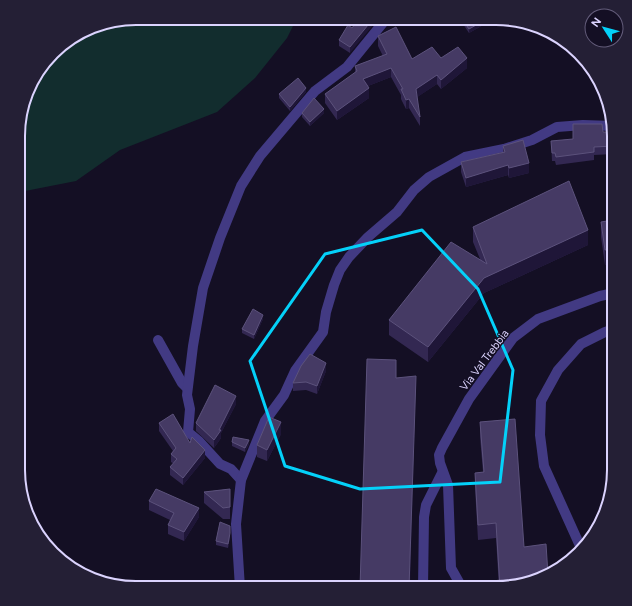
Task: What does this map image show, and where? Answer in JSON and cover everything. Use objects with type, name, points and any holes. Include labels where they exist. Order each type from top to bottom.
[{"type":"street","points":[[241,480],[231,469],[220,464],[199,441],[188,432],[190,409],[187,395],[188,385],[193,346],[204,288],[220,238],[241,186],[260,156],[315,91],[347,67],[381,25]]},
{"type":"street","points":[[240,581],[236,524],[241,480],[265,421],[284,395],[295,371],[323,332],[326,312],[334,285],[340,270],[349,257],[368,237],[397,212],[414,190],[429,177],[465,157],[504,149],[532,140],[557,127],[583,125],[607,126]]},
{"type":"street","name":"Via Val Trebbia","points":[[458,581],[451,568],[448,485],[442,473],[439,455],[442,448],[469,399],[513,338],[538,319],[607,295]]},
{"type":"street","points":[[579,543],[544,466],[540,435],[541,401],[558,370],[581,344],[607,331]]},
{"type":"street","points":[[158,340],[182,383],[186,387],[188,385]]},
{"type":"street","points":[[423,581],[424,517],[426,506],[442,473]]},
{"type":"highlighted area","points":[[422,230],[478,289],[513,370],[500,482],[360,489],[285,466],[250,361],[325,254]]},
{"type":"green space","points":[[129,25],[294,25],[287,38],[255,78],[217,112],[120,150],[76,181],[25,191],[25,136],[29,107],[33,94],[48,69],[69,48],[87,36],[100,31]]},
{"type":"building","points":[[348,25],[352,28],[354,25],[368,25],[350,47],[339,40]]},
{"type":"building","points":[[466,25],[476,25],[469,29]]},
{"type":"building","points":[[396,27],[412,59],[432,47],[441,58],[458,47],[467,58],[441,80],[437,75],[416,89],[420,117],[409,99],[406,100],[401,89],[403,89],[391,68],[363,79],[369,88],[337,111],[325,94],[357,71],[355,66],[387,54],[378,36]]},
{"type":"building","points":[[298,78],[306,88],[290,107],[279,94]]},
{"type":"building","points":[[314,98],[324,109],[310,122],[302,113]]},
{"type":"building","points":[[573,124],[602,124],[603,132],[607,132],[607,146],[594,147],[594,152],[556,157],[555,153],[552,153],[551,141],[573,139]]},
{"type":"building","points":[[523,140],[529,163],[509,168],[508,165],[466,178],[461,162],[505,152],[503,146]]},
{"type":"building","points":[[569,181],[588,230],[484,278],[428,347],[389,320],[451,242],[487,264],[473,227]]},
{"type":"building","points":[[607,221],[607,250],[605,250],[601,222]]},
{"type":"building","points":[[253,309],[263,315],[254,335],[242,329]]},
{"type":"building","points":[[310,354],[326,363],[317,386],[306,382],[293,383],[301,366]]},
{"type":"building","points":[[367,359],[396,360],[396,378],[416,376],[409,581],[360,581]]},
{"type":"building","points":[[215,385],[236,396],[219,430],[221,430],[214,440],[196,423]]},
{"type":"building","points":[[173,414],[190,443],[192,437],[205,450],[183,478],[170,467],[177,459],[171,454],[176,448],[159,423]]},
{"type":"building","points":[[269,417],[281,422],[267,450],[257,445]]},
{"type":"building","points":[[515,419],[524,547],[546,544],[548,568],[538,573],[517,579],[500,581],[496,523],[478,525],[475,473],[484,472],[480,422]]},
{"type":"building","points":[[233,437],[249,440],[245,448],[232,442]]},
{"type":"building","points":[[156,489],[199,508],[184,532],[168,525],[174,513],[149,501]]},
{"type":"building","points":[[230,489],[230,507],[223,508],[204,492]]},
{"type":"building","points":[[220,522],[230,526],[228,544],[216,541]]}]
